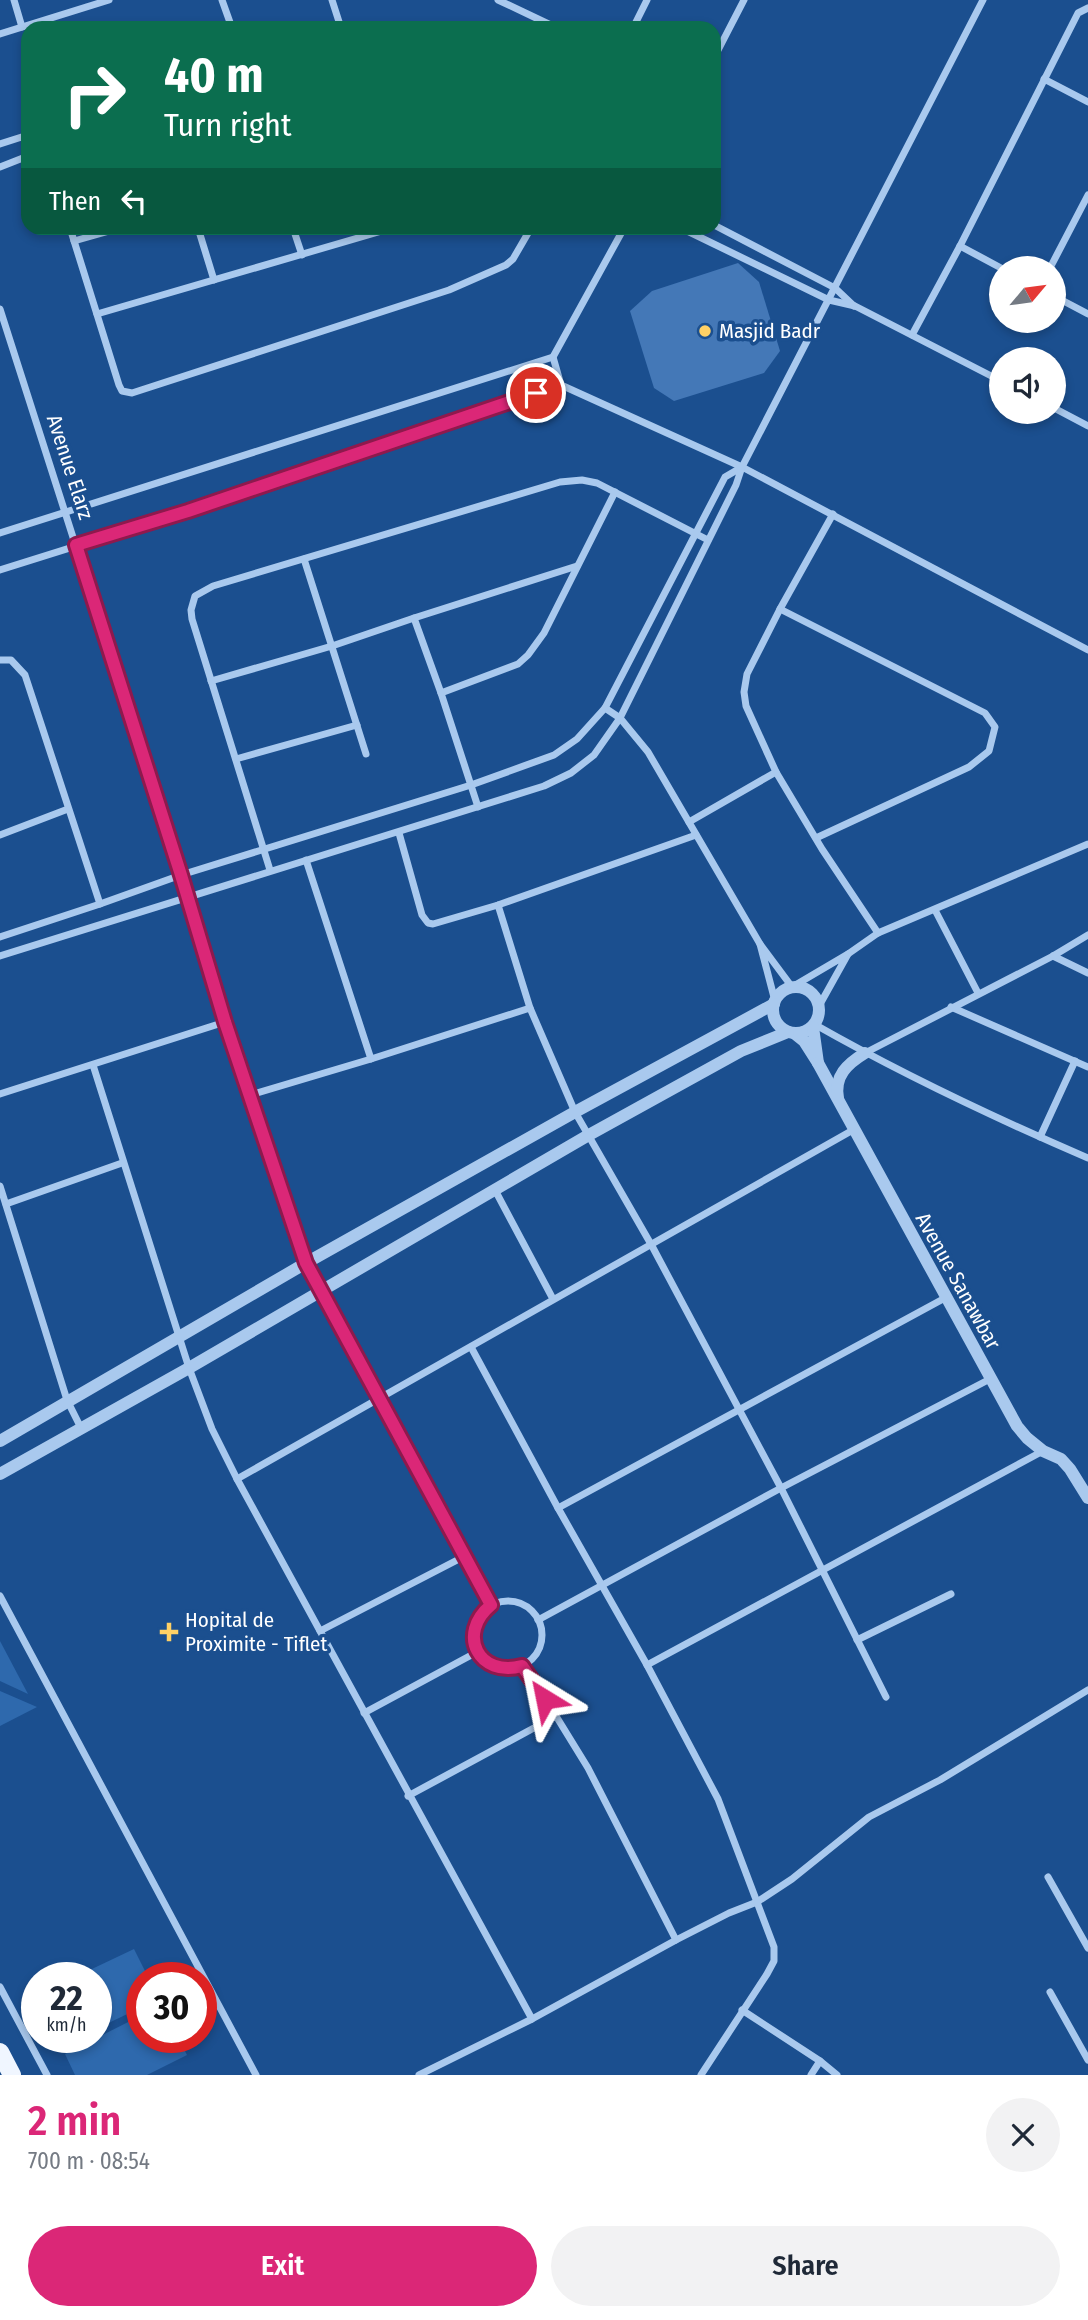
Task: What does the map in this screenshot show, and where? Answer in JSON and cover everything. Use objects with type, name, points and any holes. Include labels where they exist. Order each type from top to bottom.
[{"type":"main road","points":[[0,2052],[12,2075]]},
{"type":"street","points":[[13,0],[21,24]]},
{"type":"street","points":[[41,21],[109,0]]},
{"type":"street","points":[[222,0],[230,21]]},
{"type":"street","points":[[332,0],[339,21]]},
{"type":"street","points":[[498,0],[542,21]]},
{"type":"street","points":[[636,21],[647,0]]},
{"type":"street","points":[[721,44],[744,0]]},
{"type":"street","points":[[0,955],[544,786],[571,773],[594,755],[620,718],[736,485],[742,467],[983,0]]},
{"type":"street","points":[[912,335],[1078,13],[1088,8]]},
{"type":"street","points":[[0,34],[21,27]]},
{"type":"street","points":[[1044,79],[1088,102]]},
{"type":"street","points":[[0,144],[21,137]]},
{"type":"street","points":[[0,167],[21,159]]},
{"type":"street","points":[[1056,256],[1088,195]]},
{"type":"street","points":[[721,229],[835,288],[855,306]]},
{"type":"street","points":[[72,235],[119,385],[122,391],[132,393],[449,290],[491,273],[513,259],[526,235]]},
{"type":"street","points":[[74,241],[95,235]]},
{"type":"street","points":[[200,235],[214,280]]},
{"type":"street","points":[[295,235],[302,255]]},
{"type":"street","points":[[97,314],[369,235]]},
{"type":"street","points":[[0,533],[553,357],[620,235]]},
{"type":"street","points":[[695,235],[828,300],[855,306],[989,375]]},
{"type":"street","points":[[960,246],[989,262]]},
{"type":"street","points":[[1066,302],[1088,314]]},
{"type":"street","name":"Avenue Elarz","points":[[0,309],[181,875],[225,1022],[306,1263],[491,1605]]},
{"type":"street","points":[[553,357],[561,385]]},
{"type":"street","points":[[0,570],[188,511],[561,385],[742,467],[1088,650]]},
{"type":"street","points":[[1066,414],[1088,426]]},
{"type":"street","points":[[0,937],[181,875],[471,786],[554,755],[578,739],[605,708],[725,477],[742,467]]},
{"type":"street","points":[[270,870],[192,619],[191,610],[195,596],[213,586],[560,482],[582,480],[597,483],[708,540]]},
{"type":"street","points":[[441,692],[517,664],[528,655],[544,634],[615,492]]},
{"type":"street","points":[[833,514],[779,609],[747,674],[744,692],[746,706],[776,772],[878,933]]},
{"type":"street","points":[[304,559],[366,754]]},
{"type":"street","points":[[211,681],[331,646],[578,566]]},
{"type":"street","points":[[779,609],[985,713],[995,727],[989,751],[970,767],[816,838]]},
{"type":"street","points":[[414,618],[478,807]]},
{"type":"street","points":[[0,660],[11,660],[24,675],[100,904]]},
{"type":"street","points":[[605,708],[620,718],[648,752],[760,944],[792,987],[811,992],[819,1006]]},
{"type":"street","points":[[236,759],[357,725]]},
{"type":"street","points":[[689,822],[776,772]]},
{"type":"street","points":[[0,835],[68,809]]},
{"type":"street","points":[[398,833],[422,915],[428,923],[439,923],[498,905],[696,835]]},
{"type":"street","points":[[0,1441],[306,1263],[774,1002],[780,993],[848,954],[878,933],[1088,844]]},
{"type":"street","points":[[306,860],[371,1059]]},
{"type":"street","points":[[498,905],[530,1008],[575,1112],[652,1246],[781,1488],[886,1697]]},
{"type":"street","points":[[934,910],[978,993]]},
{"type":"street","points":[[838,1102],[836,1087],[841,1073],[864,1053],[1053,956],[1088,935]]},
{"type":"street","points":[[760,944],[774,1002],[774,1017],[777,1023],[804,1041],[818,1063]]},
{"type":"street","points":[[0,1474],[189,1368],[587,1136],[741,1051],[791,1033],[806,1031],[813,1026],[819,1006],[848,954]]},
{"type":"street","points":[[1053,956],[1088,973]]},
{"type":"street","points":[[951,1007],[1088,1067]]},
{"type":"street","points":[[250,1096],[530,1008]]},
{"type":"street","points":[[0,1094],[225,1022]]},
{"type":"street","points":[[813,1026],[864,1053],[1088,1158]]},
{"type":"street","points":[[813,1026],[818,1063]]},
{"type":"street","points":[[1040,1137],[1075,1061]]},
{"type":"street","name":"Avenue Sanawbar","points":[[818,1063],[1017,1426],[1043,1451],[1061,1459],[1088,1498]]},
{"type":"street","points":[[93,1065],[189,1368],[212,1429],[408,1796],[532,2019]]},
{"type":"street","points":[[237,1479],[853,1130]]},
{"type":"street","points":[[6,1204],[122,1163]]},
{"type":"street","points":[[0,1186],[67,1400],[80,1428]]},
{"type":"street","points":[[495,1190],[553,1299]]},
{"type":"street","points":[[558,1508],[946,1298]]},
{"type":"street","points":[[471,1347],[718,1798],[775,1947],[774,1961],[701,2075]]},
{"type":"street","points":[[538,1620],[781,1488],[990,1380]]},
{"type":"street","points":[[647,1665],[1043,1451]]},
{"type":"street","points":[[320,1631],[465,1556]]},
{"type":"street","points":[[858,1640],[950,1594]]},
{"type":"street","points":[[0,1596],[256,2075]]},
{"type":"street","points":[[512,1601],[523,1605],[538,1620],[541,1641],[538,1651],[522,1666],[511,1670],[499,1668],[489,1664],[477,1652],[474,1634],[476,1623],[491,1605],[512,1601]]},
{"type":"street","points":[[364,1713],[477,1652]]},
{"type":"street","points":[[522,1666],[588,1768],[676,1940]]},
{"type":"street","points":[[419,2075],[532,2019],[676,1940],[757,1902],[792,1879],[869,1817],[940,1780],[1088,1690]]},
{"type":"street","points":[[408,1796],[556,1716]]},
{"type":"street","points":[[1048,1877],[1088,1948]]},
{"type":"street","points":[[0,1987],[47,2075]]},
{"type":"street","points":[[1050,1992],[1088,2060]]},
{"type":"street","points":[[742,2010],[837,2075]]},
{"type":"street","points":[[811,2075],[820,2061]]},
{"type":"shaded area","points":[[0,1641],[28,1694],[0,1681]]},
{"type":"shaded area","points":[[0,1691],[37,1707],[0,1726]]},
{"type":"shaded area","points":[[134,1949],[140,1962],[126,1962],[126,2015],[112,2021],[112,1962],[107,1962]]},
{"type":"shaded area","points":[[126,2023],[126,2053],[187,2055],[147,2075],[75,2075],[65,2054],[112,2053],[112,2030]]},
{"type":"building","name":"Masjid Badr","points":[[738,263],[759,282],[780,351],[764,373],[674,401],[654,388],[630,311],[652,291]]},
{"type":"place","name":"Masjid Badr","points":[[705,331]]},
{"type":"place","name":"Hopital de Proximite - Tiflet","points":[[169,1632]]},
{"type":"route","points":[[536,393],[188,511],[76,545],[225,1022],[306,1263],[491,1605],[476,1623],[474,1634],[477,1652],[489,1664],[499,1668],[511,1670],[522,1666],[545,1699]]}]
